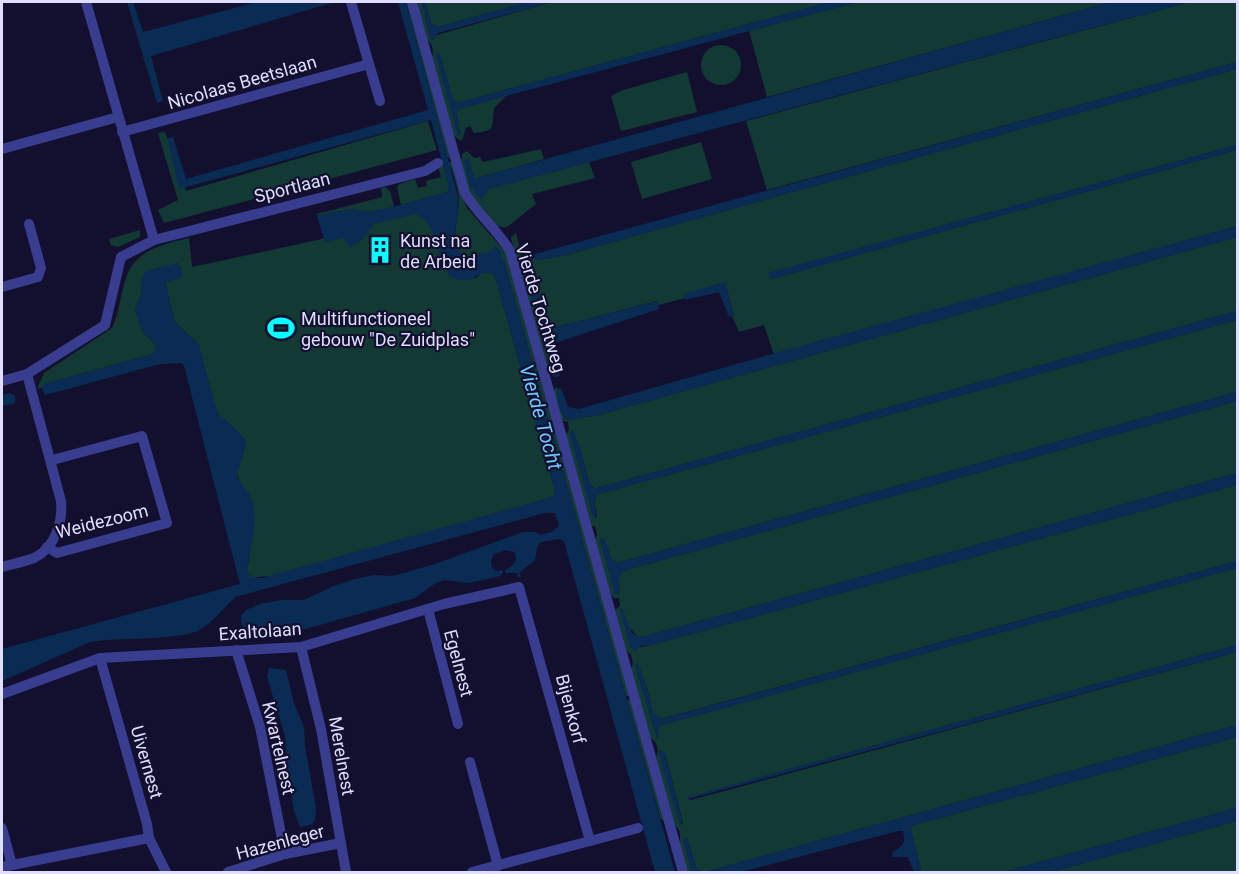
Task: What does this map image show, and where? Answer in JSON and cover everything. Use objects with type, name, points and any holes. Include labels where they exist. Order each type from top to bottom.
[{"type":"street","points":[[86,2],[154,240]]},
{"type":"street","points":[[351,2],[380,101]]},
{"type":"street","name":"Vierde Tochtweg","points":[[412,2],[465,193],[474,209],[497,232],[510,251],[595,567],[682,873]]},
{"type":"street","name":"Nicolaas Beetslaan","points":[[123,132],[369,64]]},
{"type":"street","points":[[2,149],[118,117]]},
{"type":"street","name":"Sportlaan","points":[[2,381],[27,374],[105,325],[121,257],[154,240],[425,171],[438,163]]},
{"type":"street","points":[[2,287],[38,277],[41,268],[29,225]]},
{"type":"street","name":"Weidezoom","points":[[2,567],[34,558],[47,547],[59,525],[62,514],[61,501],[27,374]]},
{"type":"street","name":"Weidezoom","points":[[47,547],[57,553],[167,523],[142,436],[56,459]]},
{"type":"street","name":"Exaltolaan","points":[[2,694],[100,658],[301,647],[428,609],[519,587]]},
{"type":"street","name":"Bijenkorf","points":[[519,587],[590,841]]},
{"type":"street","name":"Egelnest","points":[[428,609],[458,724]]},
{"type":"street","name":"Merelnest","points":[[301,647],[321,729],[346,873]]},
{"type":"street","name":"Kwartelnest","points":[[236,650],[260,727],[285,854]]},
{"type":"street","name":"Uivernest","points":[[100,658],[147,824],[148,838],[166,873]]},
{"type":"street","points":[[470,762],[498,866]]},
{"type":"street","points":[[2,828],[7,866],[148,838]]},
{"type":"street","points":[[472,873],[638,828]]},
{"type":"street","name":"Hazenleger","points":[[228,873],[285,854],[341,843]]},
{"type":"green space","points":[[406,2],[409,2],[451,156],[448,159]]},
{"type":"green space","points":[[419,2],[422,2],[430,37],[552,2],[830,2],[457,103],[453,100],[440,55],[436,55],[461,135],[456,112],[458,109],[506,96],[494,108],[490,129],[474,133],[470,126],[466,128],[462,140],[459,140],[452,134],[431,60],[432,47],[427,40],[417,8]]},
{"type":"green space","points":[[425,2],[529,2],[437,27],[431,23]]},
{"type":"green space","points":[[857,2],[1111,2],[767,97],[749,31]]},
{"type":"green space","points":[[1190,2],[1237,2],[1237,62],[767,190],[746,121]]},
{"type":"green space","points":[[721,45],[735,51],[741,65],[735,79],[721,85],[707,79],[701,65],[707,51]]},
{"type":"green space","points":[[1237,69],[1237,145],[769,273],[771,279],[1237,150],[1237,226],[774,355],[764,325],[739,332],[732,316],[734,315],[725,283],[684,294],[685,298],[659,305],[657,301],[553,328],[547,323],[529,260],[534,258],[537,260],[562,256]]},
{"type":"green space","points":[[687,72],[697,112],[621,131],[611,96],[623,90]]},
{"type":"green space","points":[[428,121],[437,150],[164,223],[158,210],[178,200],[158,133],[165,132],[186,191]]},
{"type":"green space","points":[[701,142],[712,179],[642,199],[631,162]]},
{"type":"green space","points":[[541,149],[544,159],[474,179],[468,159],[465,165],[471,188],[488,189],[589,162],[595,178],[532,194],[536,204],[507,227],[498,226],[490,220],[474,200],[464,174],[462,154],[467,151],[474,158],[480,157],[483,162]]},
{"type":"green space","points":[[448,162],[453,162],[467,208],[507,254],[630,696],[626,696],[504,261],[491,252],[463,256],[459,251],[455,235],[459,206],[458,193]]},
{"type":"green space","points":[[443,163],[449,188],[447,192],[401,205],[397,187],[399,184],[415,179],[418,188],[427,186],[426,181],[441,177],[438,166]]},
{"type":"green space","points":[[385,187],[390,191],[394,207],[368,212],[351,209],[317,216],[317,214],[382,197],[381,188]]},
{"type":"green space","points":[[427,206],[475,279],[482,273],[489,272],[495,276],[555,491],[553,497],[267,579],[266,576],[253,578],[249,576],[247,572],[250,551],[240,483],[215,406],[198,343],[175,323],[165,282],[181,277],[181,269],[177,263],[142,280],[141,294],[135,309],[142,331],[157,346],[153,354],[44,384],[42,388],[37,389],[44,373],[112,328],[130,268],[151,250],[189,238],[192,267],[322,239]]},
{"type":"green space","points":[[140,230],[140,237],[118,247],[111,245],[109,239]]},
{"type":"green space","points":[[516,233],[540,329],[555,377],[547,372],[514,252],[511,237]]},
{"type":"green space","points":[[1237,237],[1237,311],[597,488],[593,488],[589,482],[578,442],[570,434],[594,518],[597,517],[594,500],[598,494],[1237,320],[1237,392],[617,563],[612,560],[604,539],[600,540],[617,594],[620,593],[619,577],[626,570],[1237,401],[1237,473],[646,636],[638,637],[630,628],[637,648],[651,645],[1237,485],[1237,561],[661,719],[653,714],[647,688],[638,664],[635,665],[657,738],[661,725],[1237,568],[1237,645],[688,799],[1237,652],[1237,725],[705,872],[697,870],[687,838],[683,839],[692,872],[686,872],[679,850],[680,832],[673,824],[658,776],[656,743],[648,735],[631,669],[633,664],[631,654],[627,652],[615,610],[620,606],[619,598],[614,598],[609,593],[595,540],[597,534],[595,526],[592,526],[565,437],[569,429],[568,422],[560,420],[552,391],[557,387],[561,412],[567,420],[598,415]],"holes":[[[660,751],[665,753],[683,823],[681,825],[659,753]]]},
{"type":"green space","points":[[631,699],[665,819],[661,820],[627,700]]},
{"type":"green space","points":[[1237,737],[1237,808],[1003,872],[917,871],[921,870],[910,826]]},
{"type":"green space","points":[[1237,821],[1237,872],[1051,872]]},
{"type":"water","points":[[127,2],[133,2],[143,32],[257,2],[335,2],[151,56],[163,101],[157,103]]},
{"type":"water","name":"Vierde Tocht","points":[[398,2],[406,2],[457,193],[455,241],[459,251],[463,256],[471,256],[491,252],[494,246],[499,249],[504,261],[675,872],[655,872],[564,541],[560,539],[541,542],[537,548],[535,560],[519,573],[521,577],[518,578],[517,573],[506,573],[505,570],[513,565],[516,558],[514,552],[505,550],[494,554],[491,560],[492,568],[496,571],[503,570],[500,576],[469,583],[445,580],[434,584],[415,598],[302,630],[272,633],[245,628],[241,623],[241,616],[246,610],[260,604],[281,600],[304,600],[352,580],[373,575],[392,576],[432,565],[523,532],[535,532],[540,535],[548,533],[559,525],[555,513],[545,513],[235,597],[210,622],[192,633],[90,642],[2,681],[2,649],[240,584],[182,363],[160,364],[45,395],[42,388],[44,384],[153,354],[157,346],[142,331],[135,309],[146,271],[178,263],[181,277],[165,282],[175,323],[198,343],[218,414],[246,441],[237,477],[250,496],[255,514],[247,571],[254,578],[261,578],[552,497],[555,491],[495,276],[489,272],[468,280],[450,277],[427,222],[416,214],[374,224],[361,241],[350,247],[344,238],[325,242],[317,216],[351,209],[368,212],[447,192],[449,188],[431,120],[179,189],[167,138],[173,137],[186,179],[428,110]]},
{"type":"water","points":[[422,2],[425,2],[431,23],[437,27],[529,2],[552,2],[438,33],[434,40],[431,40]]},
{"type":"water","points":[[830,2],[857,2],[458,109],[456,112],[461,135],[458,136],[436,55],[440,54],[453,100],[457,103]]},
{"type":"water","points":[[1111,2],[1190,2],[488,189],[482,200],[474,192],[467,176],[464,159],[468,158],[474,179]]},
{"type":"water","points":[[1237,62],[1237,69],[562,256],[537,260],[534,258],[535,254]]},
{"type":"water","points":[[1237,145],[1237,150],[771,279],[768,273]]},
{"type":"water","points":[[1237,226],[1237,237],[598,415],[568,420],[562,414],[559,406],[557,389],[561,388],[568,407],[579,409]]},
{"type":"water","points":[[528,257],[547,323],[553,328],[658,301],[659,309],[555,343],[553,347],[560,376],[555,377],[522,263]]},
{"type":"water","points":[[725,283],[734,316],[729,317],[719,292],[685,300],[684,294]]},
{"type":"water","points":[[1237,311],[1237,320],[598,494],[594,500],[596,518],[593,517],[570,434],[573,430],[589,482],[593,488],[597,488]]},
{"type":"water","points":[[1237,392],[1237,401],[626,570],[618,577],[620,593],[615,594],[600,540],[602,538],[612,560],[617,563]]},
{"type":"water","points":[[10,393],[15,396],[15,403],[2,406],[2,395]]},
{"type":"water","points":[[1237,473],[1237,485],[641,646],[635,651],[630,647],[620,610],[621,608],[623,610],[632,633],[638,637],[646,636]]},
{"type":"water","points":[[1237,561],[1237,568],[661,725],[657,738],[635,665],[638,663],[653,714],[662,719]]},
{"type":"water","points":[[1237,645],[1237,652],[688,799],[688,797]]},
{"type":"water","points":[[269,668],[286,670],[294,703],[304,727],[316,808],[315,820],[311,825],[300,827],[294,811],[287,768],[285,736],[267,677]]},
{"type":"water","points":[[1237,725],[1237,737],[910,826],[921,870],[914,872],[908,857],[893,857],[892,852],[904,842],[903,831],[898,831],[741,872],[705,872]]},
{"type":"water","points":[[662,751],[665,753],[683,825],[678,820],[659,753]]},
{"type":"water","points":[[1237,808],[1237,821],[1051,872],[1003,872]]},
{"type":"water","points":[[687,838],[697,870],[705,872],[692,872],[683,839]]},
{"type":"place","name":"Kunst na de Arbeid","points":[[380,250]]},
{"type":"place","name":"Multifunctioneel gebouw \"De Zuidplas\"","points":[[281,328]]}]
